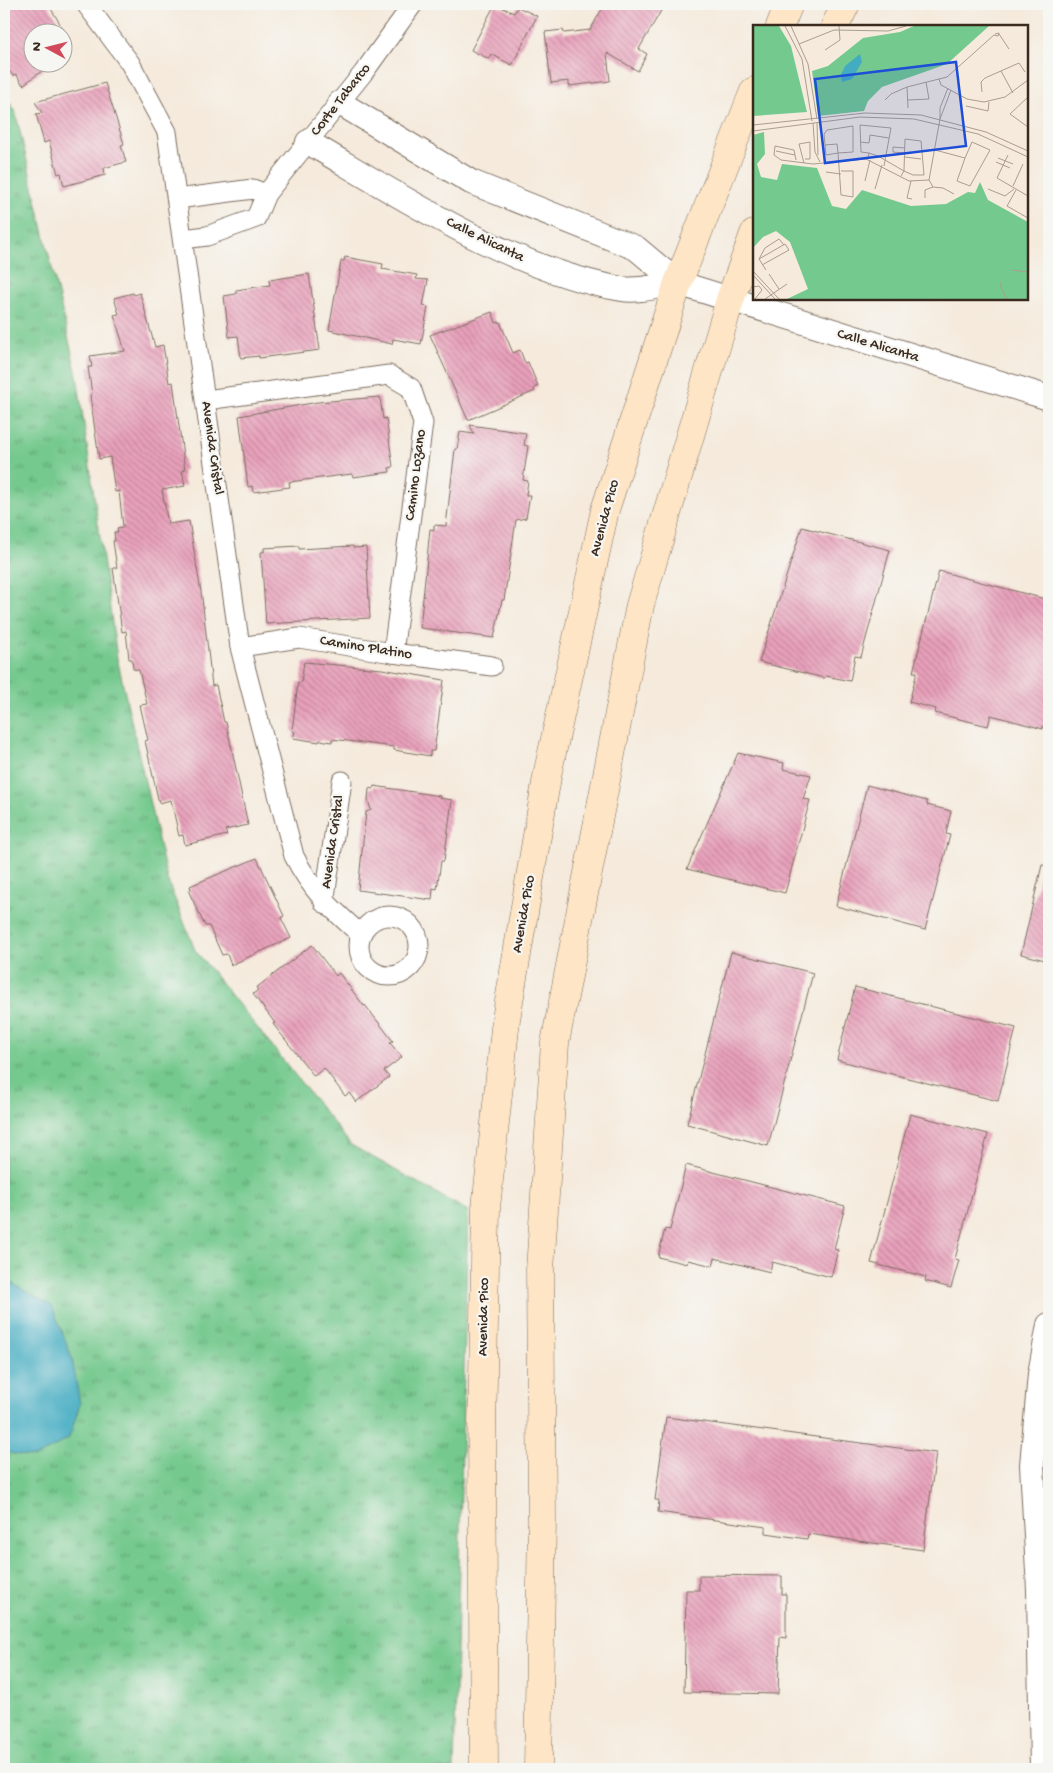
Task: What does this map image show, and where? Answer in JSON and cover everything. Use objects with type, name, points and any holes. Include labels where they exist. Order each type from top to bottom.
[{"type":"main road","points":[[780,25],[789,4]]},
{"type":"main road","points":[[836,25],[846,4]]},
{"type":"main road","name":"Avenida Pico","points":[[484,1769],[482,1434],[486,1208],[506,1019],[548,771],[605,510],[678,284],[753,94]]},
{"type":"main road","points":[[538,1769],[542,1520],[540,1270],[555,1043],[640,605],[730,300],[753,237]]},
{"type":"street","name":"Avenida Cristal","points":[[86,4],[130,63],[167,132],[240,647],[294,856],[308,883],[324,902],[361,935]]},
{"type":"street","name":"Corte Tabarco","points":[[183,239],[207,236],[256,218],[266,194],[340,103],[413,4]]},
{"type":"street","name":"Calle Alicanta","points":[[340,103],[471,182],[636,248],[678,284]]},
{"type":"street","name":"Calle Alicanta","points":[[308,142],[438,218],[540,267],[624,290],[678,284],[1049,398]]},
{"type":"street","points":[[177,199],[253,189],[266,194]]},
{"type":"street","name":"Camino Lozano","points":[[206,400],[389,375],[411,388],[423,423],[393,653]]},
{"type":"street","name":"Camino Platino","points":[[240,647],[299,638],[492,666]]},
{"type":"street","name":"Avenida Cristal","points":[[324,902],[342,781]]},
{"type":"street","points":[[1042,1769],[1039,1589],[1032,1465],[1040,1374],[1049,1325]]},
{"type":"green space","points":[[4,95],[15,110],[77,375],[117,658],[167,879],[195,950],[351,1145],[468,1211],[454,1769],[4,1769]]},
{"type":"water","points":[[4,1279],[52,1306],[72,1358],[80,1404],[69,1438],[35,1458],[4,1452]]},
{"type":"building","points":[[4,4],[48,4],[59,22],[22,22],[22,72],[41,72],[23,85],[16,74],[13,76],[4,64]]},
{"type":"building","points":[[495,4],[514,13],[518,7],[537,16],[512,65],[491,54],[489,59],[471,50]]},
{"type":"building","points":[[605,4],[652,4],[662,9],[639,49],[647,54],[638,71],[607,53],[610,81],[569,86],[569,81],[551,83],[545,32],[563,30],[564,33],[590,30]]},
{"type":"building","points":[[105,83],[124,144],[121,145],[126,162],[104,168],[105,175],[64,186],[61,173],[58,174],[49,141],[44,143],[36,114],[42,113],[35,102]]},
{"type":"building","points":[[345,257],[383,264],[382,269],[417,275],[416,279],[428,280],[423,306],[428,307],[421,344],[393,339],[392,344],[329,330],[341,261],[344,261]]},
{"type":"building","points":[[309,274],[320,350],[259,358],[259,356],[241,358],[238,336],[229,337],[224,296],[236,294],[236,290],[270,285],[269,280]]},
{"type":"building","points":[[133,293],[134,295],[140,293],[155,347],[163,345],[169,383],[173,382],[185,470],[182,470],[185,486],[162,490],[168,524],[189,521],[202,598],[212,686],[216,685],[224,722],[226,722],[248,825],[225,830],[227,835],[185,845],[183,835],[179,836],[171,800],[159,803],[145,741],[148,740],[140,705],[147,704],[139,670],[133,669],[132,659],[129,659],[126,631],[122,632],[113,568],[117,568],[113,541],[115,541],[114,532],[118,532],[117,528],[123,527],[119,491],[115,492],[110,457],[99,459],[90,395],[92,394],[88,367],[92,367],[90,356],[125,351],[114,315],[119,314],[114,298]]},
{"type":"building","points":[[492,312],[496,323],[500,322],[513,353],[520,350],[525,363],[528,362],[538,386],[534,388],[535,391],[468,420],[430,335]]},
{"type":"building","points":[[380,397],[383,419],[386,418],[393,467],[389,468],[390,472],[353,477],[352,474],[289,482],[290,487],[253,492],[252,486],[248,487],[239,416],[318,402]]},
{"type":"building","points":[[470,425],[526,433],[524,445],[528,446],[523,480],[528,481],[526,495],[530,495],[526,518],[516,520],[504,600],[502,600],[494,638],[420,628],[430,529],[434,530],[434,525],[446,526],[455,449],[457,449],[460,432],[474,434]]},
{"type":"building","points":[[802,527],[890,550],[861,657],[855,656],[850,681],[826,676],[824,678],[759,662]]},
{"type":"building","points":[[299,546],[299,549],[366,547],[370,618],[266,624],[261,552],[264,552],[264,548]]},
{"type":"building","points":[[939,571],[1049,600],[1049,727],[1043,726],[1043,729],[991,715],[988,726],[935,713],[936,709],[909,702],[917,672],[913,672]]},
{"type":"building","points":[[304,662],[382,669],[444,680],[434,751],[430,751],[430,756],[394,750],[394,747],[332,739],[332,742],[320,740],[319,742],[293,738],[295,732],[292,731],[298,682],[301,683]]},
{"type":"building","points":[[738,753],[784,763],[783,769],[811,775],[803,799],[810,800],[785,893],[687,869]]},
{"type":"building","points":[[867,785],[927,801],[927,805],[951,811],[946,834],[950,835],[925,930],[836,906]]},
{"type":"building","points":[[374,786],[440,796],[439,798],[452,800],[444,861],[441,861],[437,889],[433,888],[432,900],[358,890],[366,812],[371,810],[368,800],[369,788],[373,789]]},
{"type":"building","points":[[257,858],[284,916],[281,918],[291,938],[231,965],[227,954],[222,955],[209,926],[205,926],[188,890],[191,889],[190,886]]},
{"type":"building","points":[[1042,865],[1049,866],[1049,961],[1021,954]]},
{"type":"building","points":[[312,945],[336,976],[339,973],[365,1005],[393,1041],[390,1043],[402,1057],[384,1071],[389,1077],[356,1102],[349,1093],[345,1096],[324,1068],[314,1076],[273,1024],[275,1023],[253,994],[258,990],[256,988]]},
{"type":"building","points":[[731,952],[813,973],[768,1146],[687,1124]]},
{"type":"building","points":[[855,987],[1016,1028],[998,1101],[837,1060]]},
{"type":"building","points":[[910,1114],[988,1134],[955,1259],[959,1260],[951,1288],[925,1281],[926,1277],[871,1263]]},
{"type":"building","points":[[686,1165],[845,1206],[834,1249],[838,1250],[831,1277],[772,1262],[770,1272],[715,1258],[713,1266],[688,1260],[687,1264],[658,1257],[665,1229],[670,1230]]},
{"type":"building","points":[[666,1417],[936,1453],[923,1550],[808,1534],[807,1539],[766,1533],[766,1527],[658,1512],[659,1500],[655,1500]]},
{"type":"building","points":[[699,1575],[782,1576],[782,1594],[786,1594],[786,1638],[780,1637],[778,1694],[684,1692],[686,1590],[699,1590]]}]
